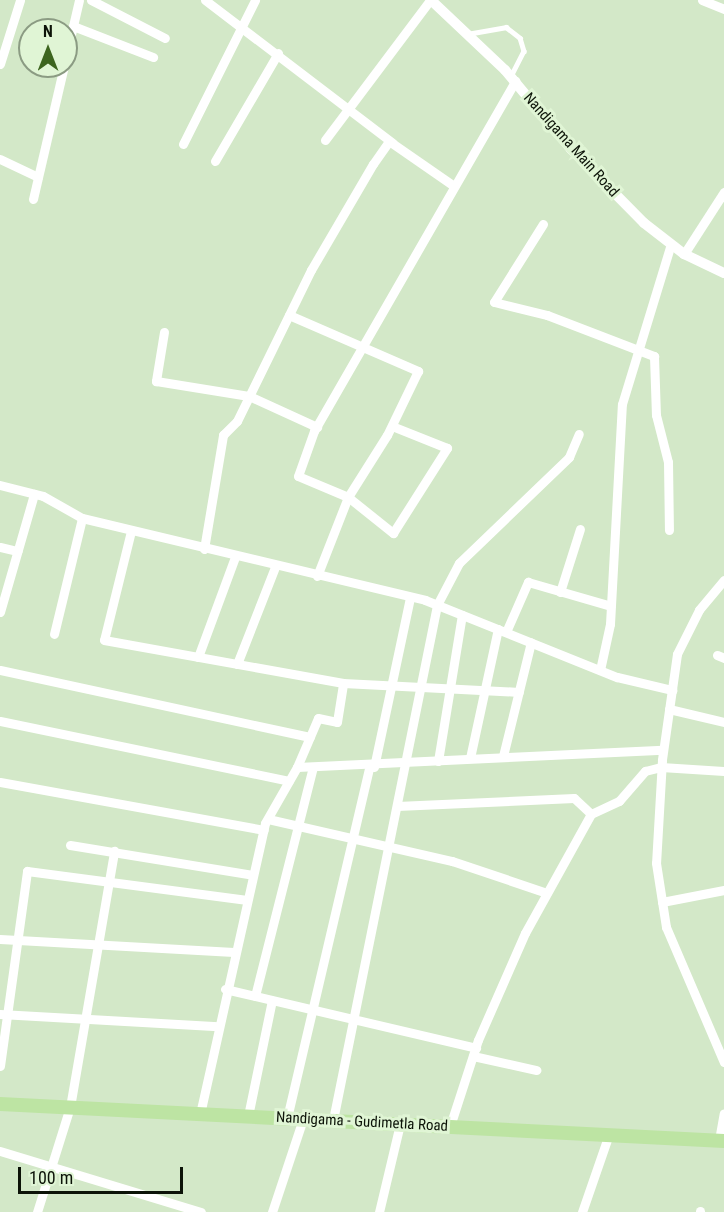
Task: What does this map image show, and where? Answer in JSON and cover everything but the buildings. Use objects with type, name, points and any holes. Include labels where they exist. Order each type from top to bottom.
[{"type":"main road","name":"Nandigama - Gudimetla Road","points":[[0,1104],[722,1140]]},
{"type":"street","points":[[0,64],[20,0]]},
{"type":"street","points":[[75,18],[79,0]]},
{"type":"street","points":[[91,0],[165,38]]},
{"type":"street","points":[[205,0],[278,53],[393,143],[454,186]]},
{"type":"street","points":[[183,144],[255,0]]},
{"type":"street","points":[[325,140],[431,0]]},
{"type":"street","name":"Nandigama Main Road","points":[[431,0],[513,79],[606,187],[684,254],[724,273]]},
{"type":"street","points":[[702,0],[724,9]]},
{"type":"street","points":[[78,28],[153,57]]},
{"type":"street","points":[[215,161],[278,53]]},
{"type":"street","points":[[33,199],[61,78]]},
{"type":"street","points":[[392,426],[447,448],[393,533],[348,497],[298,476],[317,427],[513,79]]},
{"type":"street","points":[[204,549],[223,435],[249,396],[289,315],[373,164],[389,141],[393,143]]},
{"type":"street","points":[[0,159],[38,177]]},
{"type":"street","points":[[684,254],[724,192]]},
{"type":"street","points":[[543,224],[494,302],[547,315],[638,353],[654,356],[656,415],[668,462],[669,530]]},
{"type":"street","points":[[600,670],[611,606],[622,404],[671,244]]},
{"type":"street","points":[[289,315],[418,371],[392,426],[348,497],[317,576]]},
{"type":"street","points":[[164,332],[156,381],[249,396],[317,427]]},
{"type":"street","points":[[333,1120],[352,1019],[407,764],[437,604],[459,563],[569,457],[579,434]]},
{"type":"street","points":[[0,485],[34,494],[82,518],[275,567],[437,604],[600,670],[672,690]]},
{"type":"street","points":[[1,607],[34,494]]},
{"type":"street","points":[[54,634],[82,518]]},
{"type":"street","points":[[560,592],[580,528]]},
{"type":"street","points":[[131,531],[104,640],[343,683],[519,692]]},
{"type":"street","points":[[0,547],[18,551]]},
{"type":"street","points":[[198,657],[235,557]]},
{"type":"street","points":[[237,664],[275,567]]},
{"type":"street","points":[[724,580],[699,610],[677,654],[661,767],[656,863],[666,927],[723,1051],[724,1062]]},
{"type":"street","points":[[470,758],[485,690],[502,631],[528,582],[611,606]]},
{"type":"street","points":[[286,1118],[351,838],[392,685],[410,597]]},
{"type":"street","points":[[438,761],[462,615]]},
{"type":"street","points":[[503,756],[531,642]]},
{"type":"street","points":[[0,670],[310,737]]},
{"type":"street","points":[[200,1114],[225,990],[264,830],[297,767],[318,718],[337,722],[343,683]]},
{"type":"street","points":[[669,709],[724,722]]},
{"type":"street","points":[[0,722],[289,781]]},
{"type":"street","points":[[297,767],[371,767],[503,756],[663,750]]},
{"type":"street","points":[[255,996],[301,827],[313,767]]},
{"type":"street","points":[[450,1126],[474,1052],[547,893],[591,814],[619,801],[645,771],[661,767],[724,771]]},
{"type":"street","points":[[0,782],[264,830]]},
{"type":"street","points":[[397,806],[574,798],[591,814]]},
{"type":"street","points":[[268,819],[388,847],[547,893]]},
{"type":"street","points":[[70,845],[253,875]]},
{"type":"street","points":[[37,1212],[70,1107],[114,851]]},
{"type":"street","points":[[0,1066],[4,1015],[18,940],[27,871],[247,900]]},
{"type":"street","points":[[662,902],[724,890]]},
{"type":"street","points":[[0,939],[234,952]]},
{"type":"street","points":[[225,990],[352,1019],[536,1070]]},
{"type":"street","points":[[248,1116],[272,1000]]},
{"type":"street","points":[[4,1015],[83,1023],[218,1026]]},
{"type":"street","points":[[722,1140],[724,1113]]},
{"type":"street","points":[[272,1212],[303,1119]]},
{"type":"street","points":[[379,1212],[400,1124]]},
{"type":"street","points":[[582,1212],[609,1134]]},
{"type":"street","points":[[0,1151],[52,1164],[201,1212]]},
{"type":"lane","points":[[467,34],[506,27],[520,38],[524,51],[513,79]]}]
